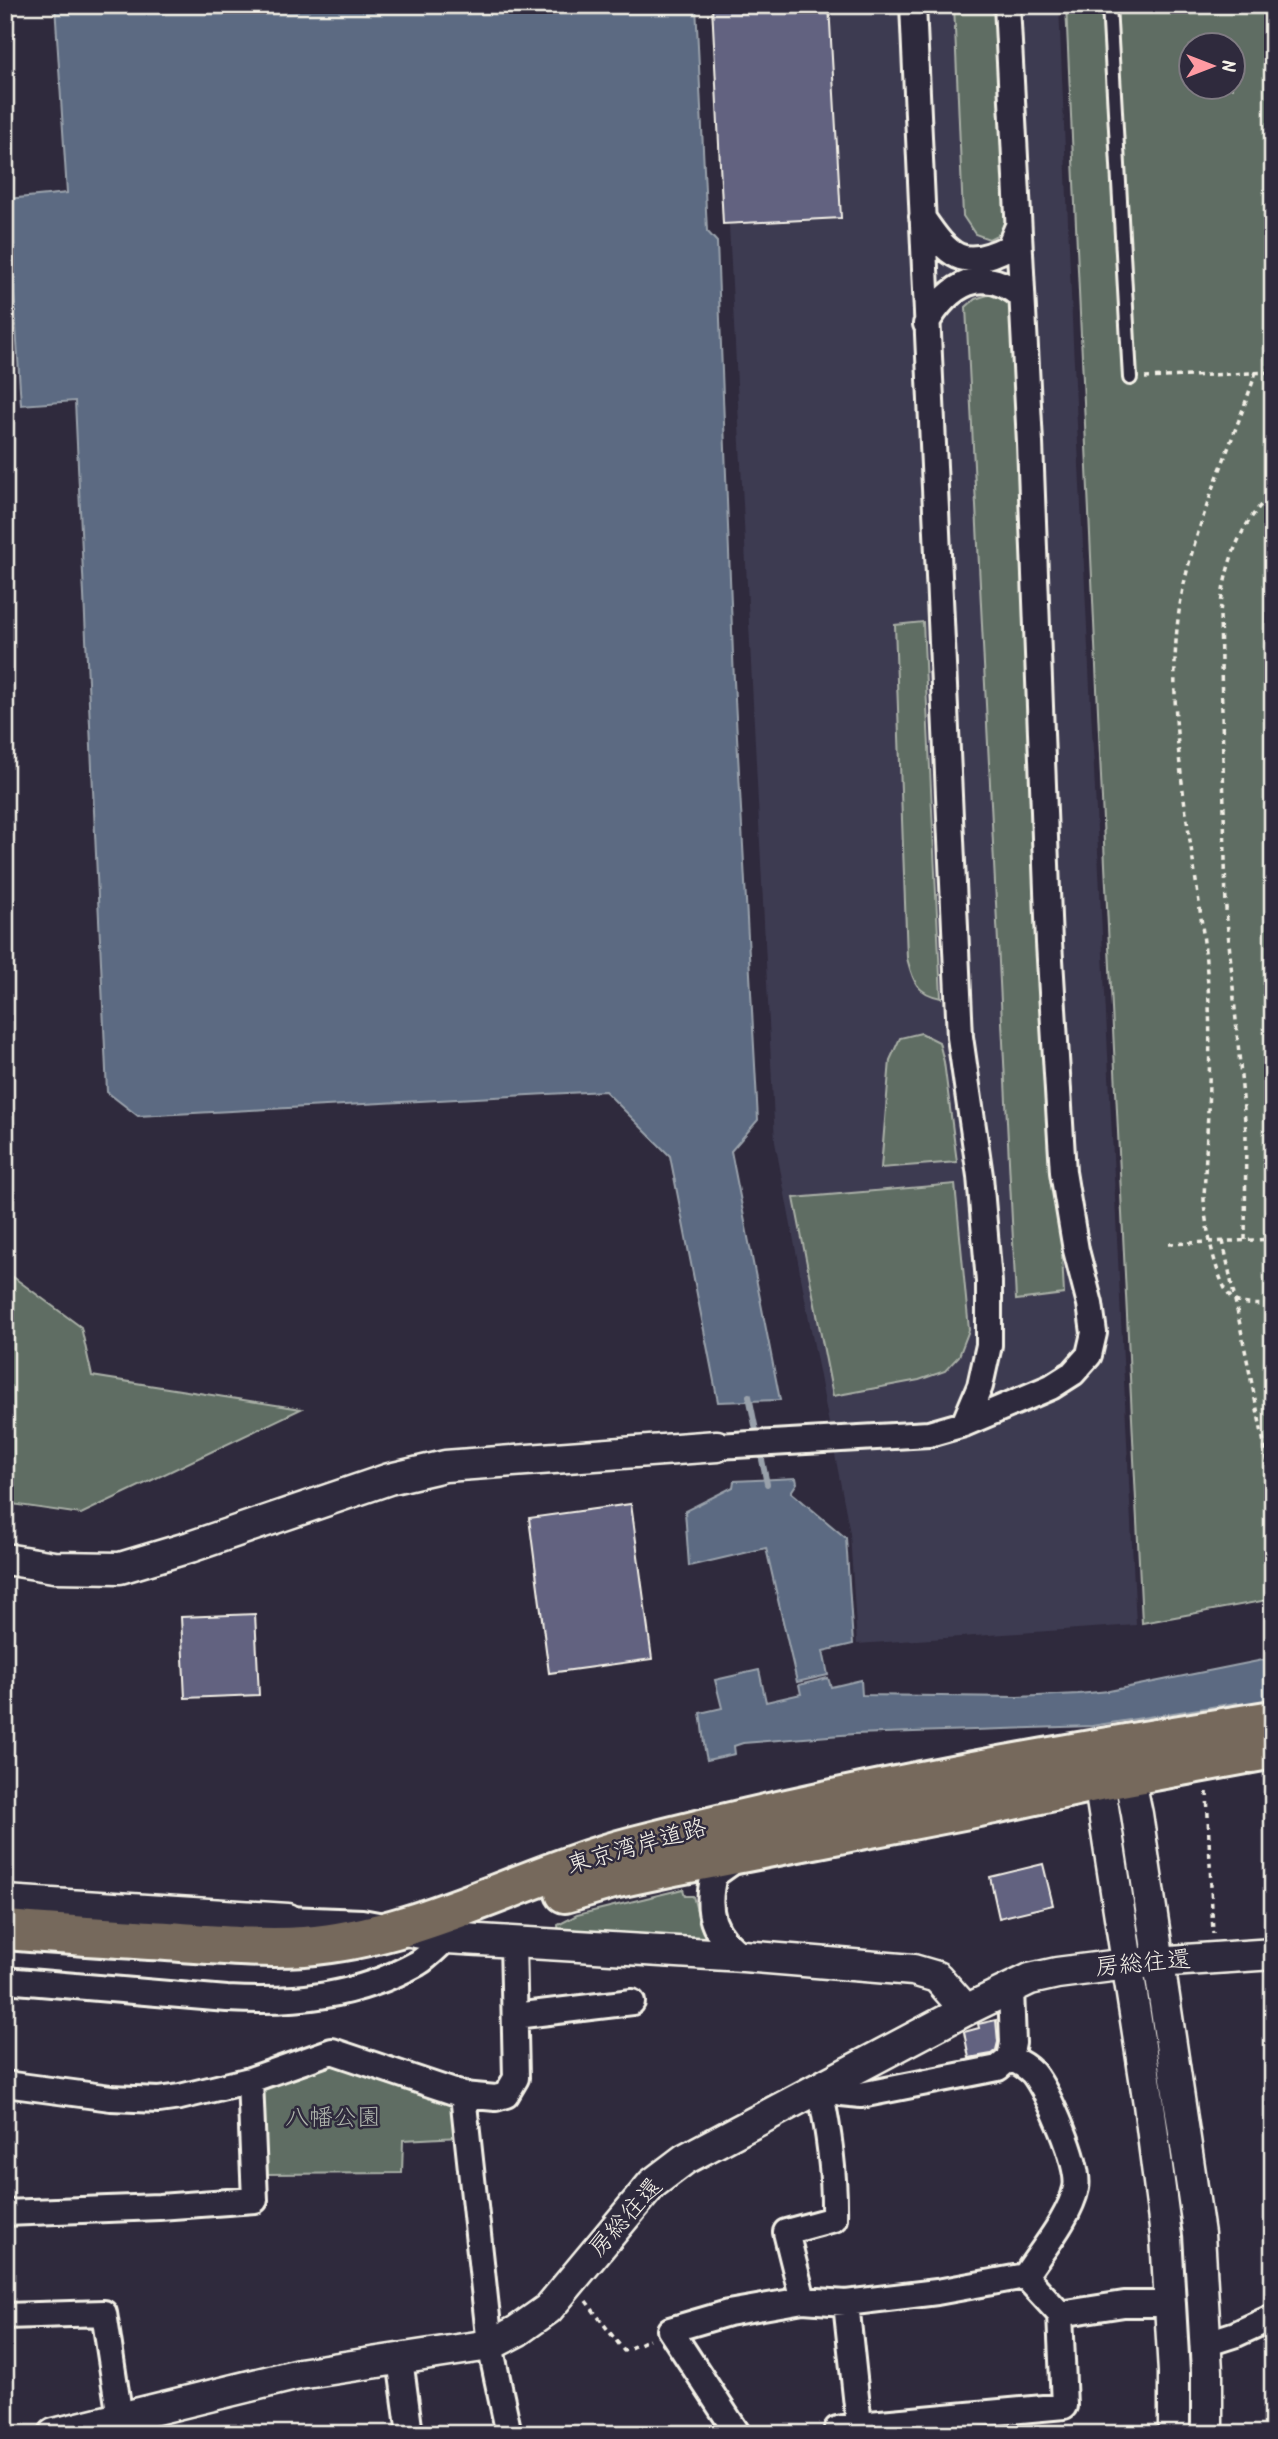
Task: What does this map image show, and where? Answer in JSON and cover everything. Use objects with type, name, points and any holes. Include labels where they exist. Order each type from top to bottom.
[{"type":"highway","name":"東京湾岸道路","points":[[5,1956],[223,1969],[300,1945],[359,1961],[447,1938],[568,1892],[612,1880],[747,1852],[1113,1768],[1273,1720]]},
{"type":"highway","name":"東京湾岸道路","points":[[5,1930],[257,1947],[300,1945],[400,1928],[444,1915],[580,1861],[726,1822],[879,1789],[1205,1762],[1273,1749]]},
{"type":"street","points":[[913,5],[960,1037],[980,1176],[989,1282],[989,1345],[980,1386],[964,1424]]},
{"type":"street","points":[[5,1559],[54,1567],[120,1568],[389,1479],[445,1466],[800,1440],[929,1434],[964,1424],[1051,1387],[1073,1373],[1089,1355],[1094,1333],[1090,1304],[1076,1250],[1063,1172],[1049,943],[1030,443],[1007,5]]},
{"type":"street","points":[[922,217],[950,253],[968,259],[982,260],[1009,247],[1017,226]]},
{"type":"street","points":[[926,324],[939,302],[954,289],[973,282],[991,280],[1008,285],[1022,297]]},
{"type":"street","points":[[1113,1768],[1160,1962],[1196,2207],[1203,2280],[1207,2434]]},
{"type":"street","points":[[1113,1768],[1126,1964],[1161,2193],[1172,2304],[1174,2434]]},
{"type":"street","points":[[743,1956],[723,1941],[715,1929],[710,1905],[714,1875],[747,1852]]},
{"type":"street","points":[[5,1901],[300,1945]]},
{"type":"street","points":[[400,1928],[447,1938],[743,1956],[925,1972],[945,1983],[966,2010]]},
{"type":"street","points":[[5,1980],[226,1999],[262,2001],[308,1998],[328,1996],[378,1981],[420,1962],[447,1938]]},
{"type":"street","points":[[5,2084],[111,2098],[159,2100],[250,2080],[332,2051],[464,2095],[496,2098],[506,2095],[516,2078],[513,1942]]},
{"type":"street","name":"房総往還","points":[[54,2434],[299,2375],[490,2345],[517,2331],[548,2309],[652,2184],[685,2159],[966,2010],[1030,1979],[1057,1973],[1126,1964],[1273,1954]]},
{"type":"street","points":[[803,2300],[786,2232],[834,2219],[835,2188],[822,2087],[861,2095],[998,2068],[1010,2058],[1013,2043],[1011,1989]]},
{"type":"street","points":[[515,2016],[632,2002]]},
{"type":"street","points":[[738,2434],[670,2330],[728,2313],[803,2300],[846,2303],[937,2292],[1025,2276],[1065,2214],[1076,2190],[1078,2174],[1042,2086],[1023,2064],[1010,2058]]},
{"type":"street","points":[[5,2213],[255,2200],[250,2080]]},
{"type":"street","points":[[464,2095],[490,2345],[509,2434]]},
{"type":"street","points":[[846,2303],[848,2429],[1064,2406],[1060,2314],[1025,2276]]},
{"type":"street","points":[[1060,2314],[1124,2304],[1172,2304]]},
{"type":"street","points":[[5,2316],[104,2314],[120,2418]]},
{"type":"street","points":[[1205,2344],[1236,2334],[1273,2317]]},
{"type":"street","points":[[400,2359],[410,2434]]},
{"type":"lane","points":[[1109,5],[1130,378]]},
{"type":"path","points":[[1256,372],[1194,549],[1182,595],[1176,643],[1176,729],[1208,978],[1209,1041],[1204,1199],[1210,1242],[1218,1270],[1231,1298],[1235,1301],[1273,1306]]},
{"type":"path","points":[[1130,378],[1273,372]]},
{"type":"path","points":[[1245,1240],[1246,1132],[1226,909],[1220,613],[1227,569],[1236,542],[1249,519],[1273,492]]},
{"type":"path","points":[[1169,1244],[1273,1239]]},
{"type":"path","points":[[1223,1241],[1273,1488]]},
{"type":"path","points":[[1205,1762],[1214,1959]]},
{"type":"path","points":[[571,2281],[624,2351],[670,2330]]},
{"type":"shaded area","points":[[718,5],[1059,5],[1136,1625],[857,1644],[850,1533],[775,1142]]},
{"type":"green space","points":[[954,5],[996,5],[1005,220],[1001,233],[989,239],[975,234],[963,216]]},
{"type":"green space","points":[[1066,5],[1273,5],[1273,1599],[1142,1623]]},
{"type":"green space","points":[[991,294],[1006,300],[1014,312],[1064,1294],[1016,1300],[966,307],[975,299]]},
{"type":"green space","points":[[923,622],[941,998],[920,989],[911,973],[907,958],[895,625]]},
{"type":"green space","points":[[921,1033],[939,1042],[957,1162],[881,1168],[890,1060],[900,1038]]},
{"type":"green space","points":[[955,1184],[969,1330],[959,1356],[945,1371],[919,1380],[833,1396],[794,1198]]},
{"type":"green space","points":[[5,1271],[81,1327],[92,1376],[301,1409],[81,1514],[5,1503]]},
{"type":"green space","points":[[683,1889],[685,1896],[693,1896],[702,1930],[710,1942],[559,1934],[558,1925],[577,1915]]},
{"type":"green space","name":"八幡公園","points":[[331,2059],[460,2097],[460,2137],[403,2140],[402,2173],[264,2174],[260,2086]]},
{"type":"water","points":[[55,5],[696,5],[707,231],[717,242],[734,681],[758,1120],[731,1151],[780,1400],[718,1402],[670,1156],[605,1091],[138,1116],[107,1092],[75,401],[21,405],[8,199],[67,193]]},
{"type":"water","points":[[796,1478],[797,1483],[791,1492],[846,1538],[853,1644],[823,1651],[828,1675],[797,1682],[766,1548],[689,1566],[685,1511],[733,1487],[734,1481]]},
{"type":"water","points":[[1273,1658],[1273,1704],[1239,1710],[1237,1703],[1092,1726],[854,1734],[743,1743],[734,1746],[735,1754],[707,1760],[700,1713],[722,1708],[715,1680],[759,1670],[766,1702],[801,1694],[799,1685],[828,1678],[831,1687],[861,1680],[862,1695],[1018,1697],[1109,1691]]},
{"type":"building","points":[[712,5],[829,5],[841,218],[723,224]]},
{"type":"building","points":[[631,1504],[652,1659],[549,1673],[529,1518]]},
{"type":"building","points":[[255,1614],[259,1695],[185,1698],[181,1617]]},
{"type":"building","points":[[1043,1864],[1053,1905],[999,1918],[990,1877]]},
{"type":"building","points":[[996,2020],[996,2050],[991,2054],[969,2058],[964,2032],[979,2028],[978,2024]]},
{"type":"waterway","points":[[749,1396],[758,1440]]},
{"type":"waterway","points":[[760,1450],[767,1484]]}]
